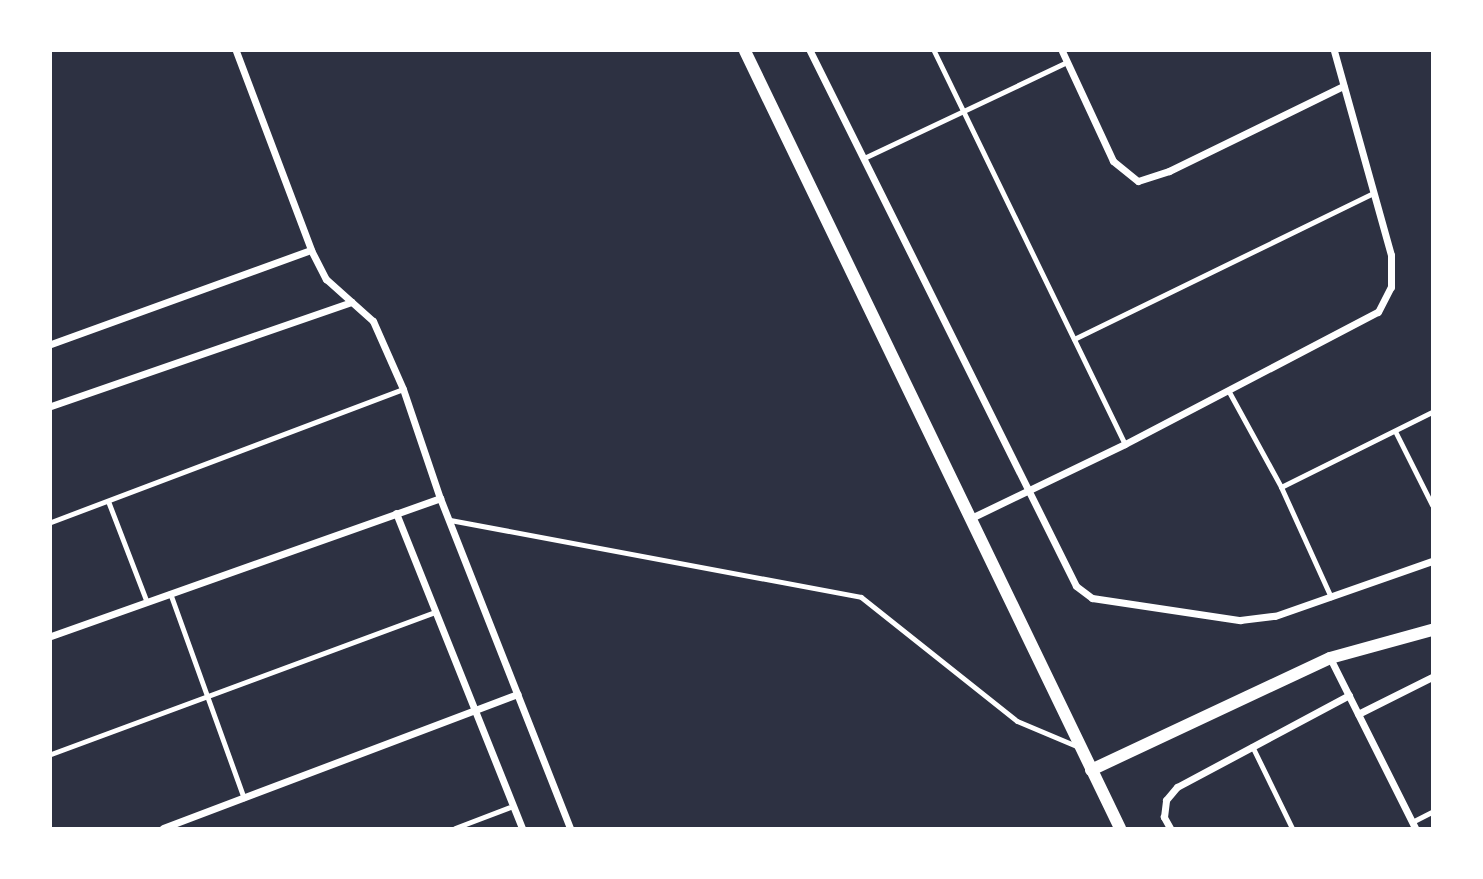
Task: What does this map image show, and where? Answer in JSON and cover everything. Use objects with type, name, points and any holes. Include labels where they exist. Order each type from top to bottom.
[{"type":"street","points":[[236,51],[311,250],[326,279],[373,321],[402,388],[440,498],[570,828]]},
{"type":"street","points":[[745,51],[1120,828]]},
{"type":"street","points":[[810,51],[1076,586],[1092,597],[1240,620],[1275,616],[1432,561]]},
{"type":"street","points":[[1062,51],[1113,161],[1138,181],[1169,171],[1343,86]]},
{"type":"street","points":[[969,519],[1125,444],[1378,312],[1391,287],[1391,255],[1343,86],[1337,51]]},
{"type":"street","points":[[51,344],[311,250]]},
{"type":"street","points":[[51,406],[352,302]]},
{"type":"street","points":[[51,636],[146,600],[440,498]]},
{"type":"street","points":[[396,513],[522,828]]},
{"type":"street","points":[[1091,770],[1330,658],[1432,630]]},
{"type":"street","points":[[1330,658],[1414,825]]},
{"type":"street","points":[[1358,714],[1432,677]]},
{"type":"street","points":[[163,828],[518,695]]},
{"type":"street","points":[[1170,828],[1164,817],[1166,800],[1177,787],[1251,745],[1349,695]]},
{"type":"lane","points":[[934,51],[1125,444]]},
{"type":"lane","points":[[864,158],[962,109],[1068,62]]},
{"type":"lane","points":[[1074,339],[1373,193]]},
{"type":"lane","points":[[51,522],[402,388]]},
{"type":"lane","points":[[1228,390],[1281,487],[1331,597]]},
{"type":"lane","points":[[1281,487],[1432,412]]},
{"type":"lane","points":[[1395,431],[1432,505]]},
{"type":"lane","points":[[108,501],[146,600]]},
{"type":"lane","points":[[450,520],[861,597],[1006,713],[1044,735],[1079,747]]},
{"type":"lane","points":[[169,592],[244,798]]},
{"type":"lane","points":[[51,754],[435,612]]},
{"type":"lane","points":[[1251,745],[1292,828]]},
{"type":"lane","points":[[455,828],[513,806]]},
{"type":"lane","points":[[1414,825],[1432,812]]}]
